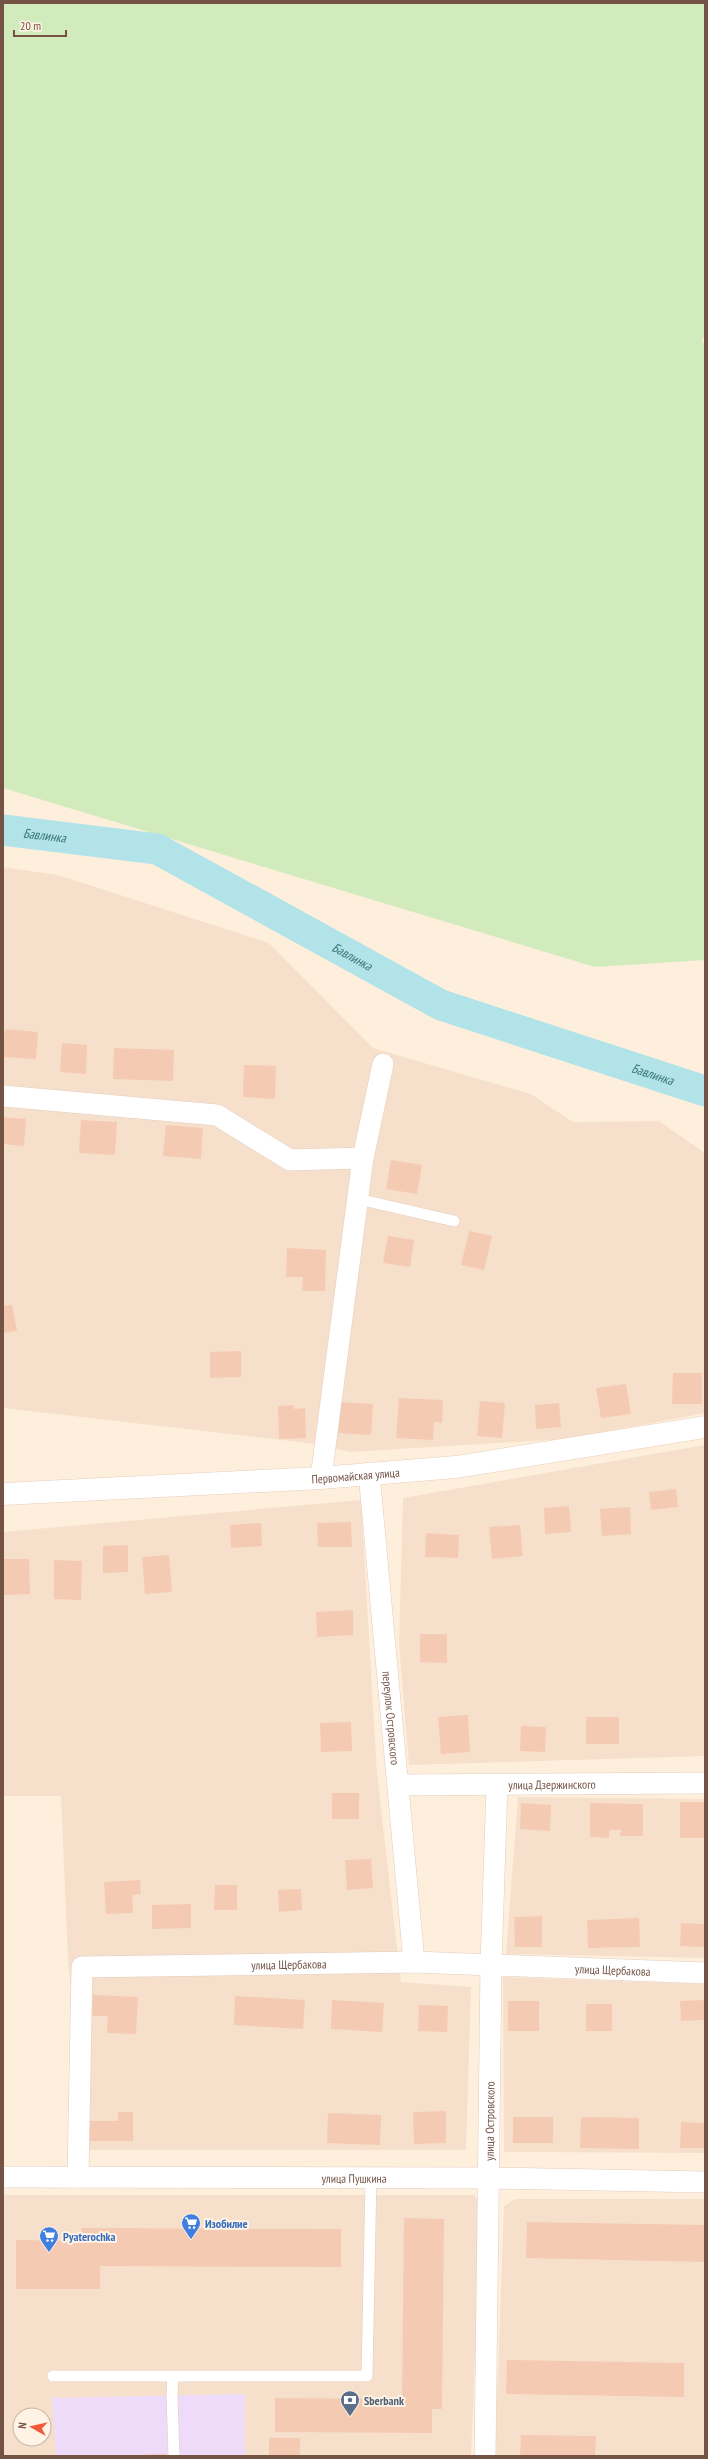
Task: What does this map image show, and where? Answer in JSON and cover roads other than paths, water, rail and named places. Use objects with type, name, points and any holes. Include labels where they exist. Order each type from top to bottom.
[{"type":"street","points":[[321,1478],[363,1158],[383,1064]]},
{"type":"street","points":[[3,1096],[217,1115],[290,1160],[363,1158]]},
{"type":"street","name":"Первомайская улица","points":[[3,1494],[321,1478],[370,1473],[456,1468],[705,1427]]},
{"type":"street","name":"переулок Островского","points":[[370,1473],[414,1962]]},
{"type":"street","name":"улица Дзержинского","points":[[399,1785],[497,1786],[705,1783]]},
{"type":"street","name":"улица Островского","points":[[485,2456],[491,1965],[497,1786]]},
{"type":"street","name":"улица Щербакова","points":[[78,2177],[82,1967],[414,1962],[705,1973]]},
{"type":"street","name":"улица Пушкина","points":[[3,2177],[371,2177],[705,2182]]},
{"type":"lane","points":[[358,1199],[454,1221]]},
{"type":"lane","points":[[53,2376],[367,2376],[371,2177]]},
{"type":"lane","points":[[173,2376],[172,2396],[174,2456]]},
{"type":"waterway","name":"Бавлинка","points":[[3,830],[157,849],[441,1005],[705,1091]]},
{"type":"place","name":"Изобилие","points":[[191,2240]]},
{"type":"place","name":"Pyaterochka","points":[[49,2253]]},
{"type":"place","name":"Sberbank","points":[[350,2417]]}]
